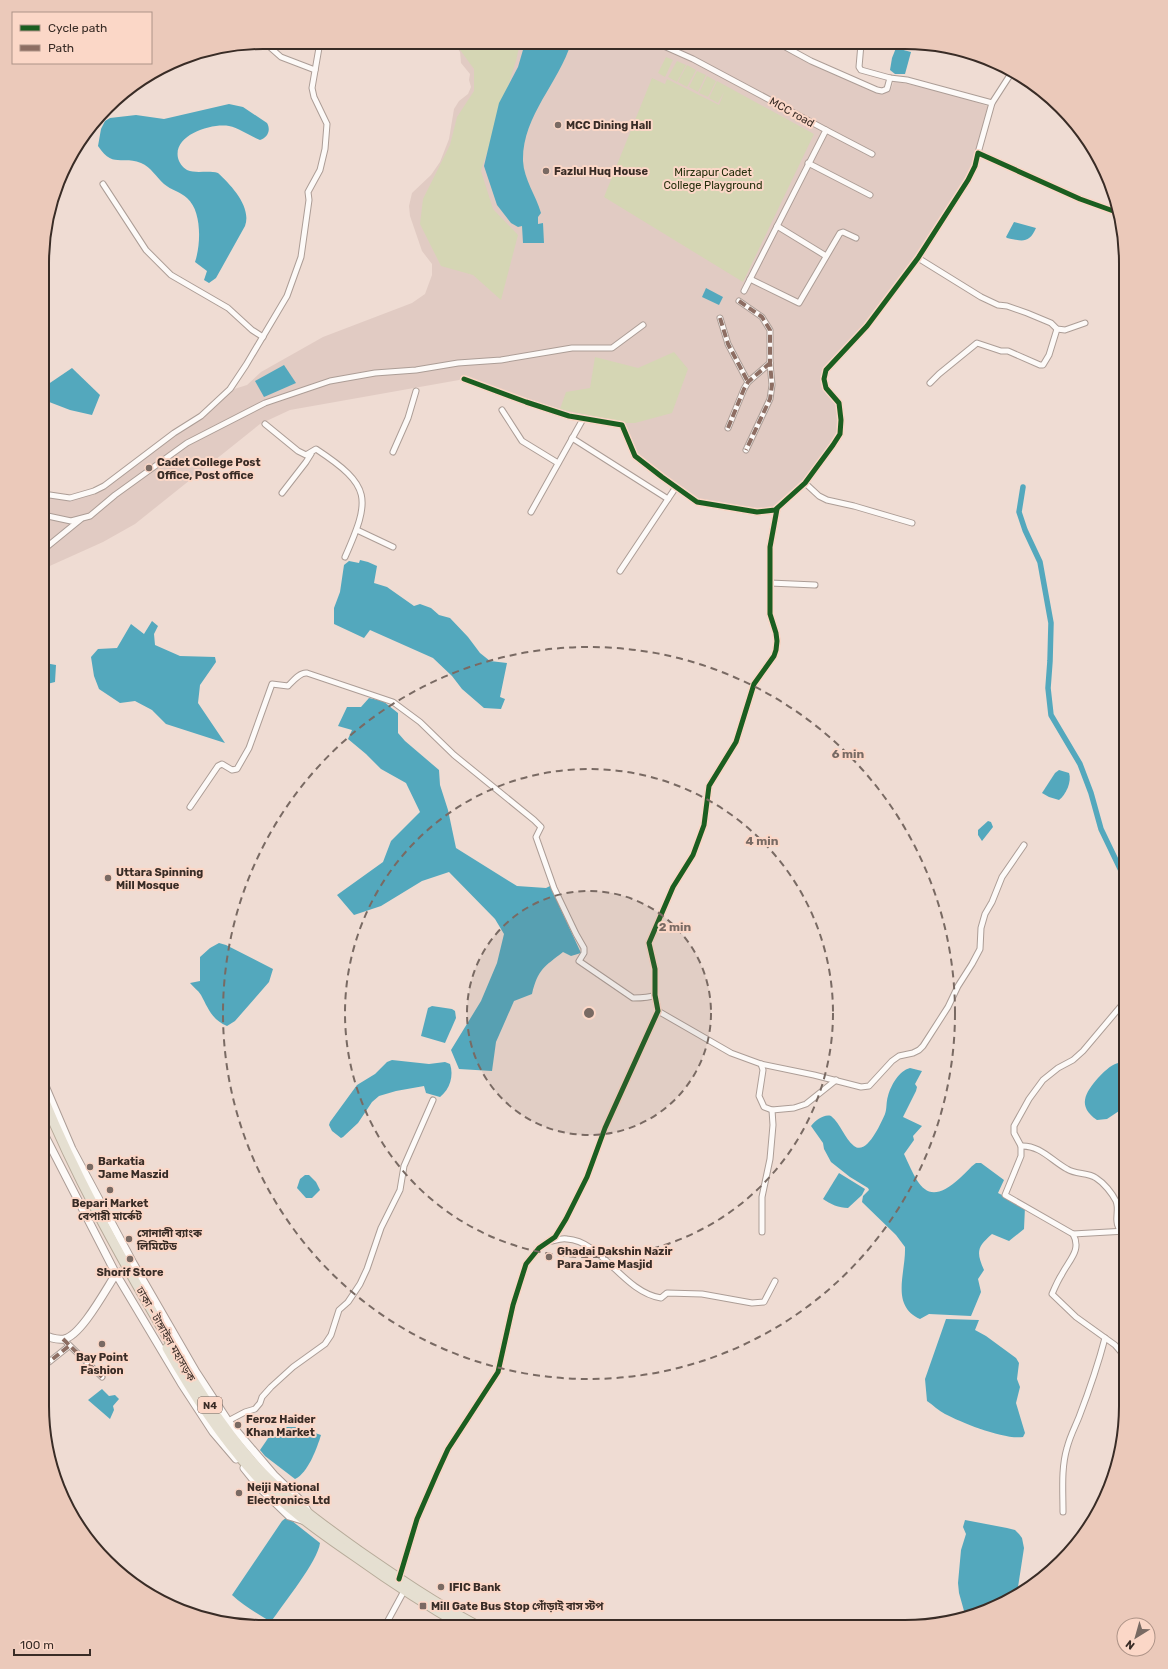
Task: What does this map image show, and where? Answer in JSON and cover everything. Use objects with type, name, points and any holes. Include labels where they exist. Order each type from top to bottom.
[{"type":"highway","name":"ঢাকা - টাঙ্গাইল মহাসড়ক","points":[[49,1113],[92,1203],[126,1266],[193,1381],[223,1424],[257,1467],[308,1519],[404,1590],[453,1620]]},
{"type":"highway","name":"ঢাকা - টাঙ্গাইল মহাসড়ক","points":[[49,1127],[86,1204],[187,1384],[213,1422],[251,1470],[280,1500],[424,1596],[467,1620]]},
{"type":"main road","points":[[49,1097],[72,1149],[132,1261],[196,1372],[228,1421],[274,1475],[300,1500],[308,1519]]},
{"type":"main road","points":[[49,1144],[116,1274],[181,1383],[213,1432],[260,1488],[289,1516],[308,1519]]},
{"type":"main road","points":[[49,1336],[63,1339],[72,1336],[85,1322],[116,1274]]},
{"type":"street","points":[[272,49],[281,57],[315,70]]},
{"type":"street","points":[[49,495],[70,498],[94,491],[109,483],[174,433],[201,416],[230,389],[263,337],[287,296],[301,257],[309,200],[308,192],[320,170],[325,149],[326,124],[314,97],[312,88],[319,49]]},
{"type":"street","name":"MCC road","points":[[672,49],[826,130],[744,291]]},
{"type":"street","points":[[788,49],[877,90],[882,91],[887,89],[890,78]]},
{"type":"street","points":[[861,49],[859,69],[890,78],[907,80],[992,103]]},
{"type":"street","points":[[464,379],[569,416],[622,425],[635,456],[697,502],[757,512],[777,509],[805,484],[840,434],[841,420],[839,403],[826,388],[824,379],[826,370],[867,326],[918,258],[968,180],[975,166],[992,103],[1009,76]]},
{"type":"street","points":[[826,130],[872,154]]},
{"type":"street","points":[[978,153],[1080,199],[1113,210]]},
{"type":"street","points":[[808,163],[870,195]]},
{"type":"street","points":[[103,184],[146,250],[171,275],[228,308],[252,330],[263,337]]},
{"type":"street","points":[[777,226],[826,256]]},
{"type":"street","points":[[750,279],[799,304],[841,231],[856,238]]},
{"type":"street","points":[[918,258],[981,298],[998,305],[1027,313],[1051,323],[1058,329],[1065,330],[1085,323]]},
{"type":"street","points":[[739,301],[762,317],[770,330],[772,385],[770,399],[746,450]]},
{"type":"street","points":[[720,318],[728,344],[748,382]]},
{"type":"street","points":[[49,516],[71,521],[90,516],[115,495],[187,443],[265,403],[330,381],[375,373],[416,370],[458,363],[501,360],[572,348],[612,348],[643,324]]},
{"type":"street","points":[[930,383],[977,343],[1002,351],[1008,351],[1043,365],[1049,355],[1058,329]]},
{"type":"street","points":[[728,428],[748,382],[770,363]]},
{"type":"street","points":[[393,452],[408,418],[416,391]]},
{"type":"street","points":[[502,410],[522,441],[558,463]]},
{"type":"street","points":[[531,512],[550,481],[558,463],[583,419]]},
{"type":"street","points":[[265,424],[298,451],[306,455],[316,449],[337,463],[360,489],[363,499],[362,510],[357,530],[345,557]]},
{"type":"street","points":[[572,438],[668,499]]},
{"type":"street","points":[[282,493],[306,462],[311,453]]},
{"type":"street","points":[[805,484],[819,496],[827,500],[854,506],[912,523]]},
{"type":"street","points":[[620,571],[676,487]]},
{"type":"street","points":[[399,1579],[417,1519],[436,1473],[448,1449],[498,1372],[513,1305],[526,1264],[539,1248],[550,1241],[559,1232],[586,1177],[605,1128],[658,1012],[655,995],[656,969],[649,943],[673,887],[693,855],[700,837],[704,825],[709,786],[736,742],[754,684],[774,656],[776,650],[776,633],[770,614],[770,547],[777,509]]},
{"type":"street","points":[[49,545],[82,518]]},
{"type":"street","points":[[357,530],[393,547]]},
{"type":"street","points":[[770,583],[815,585]]},
{"type":"street","points":[[190,807],[218,766],[222,764],[232,770],[237,769],[249,748],[272,684],[288,686],[304,672],[393,702],[420,722],[454,755],[541,827],[536,837],[546,869],[584,948],[584,953],[578,961],[633,998],[641,996],[647,998],[655,995]]},
{"type":"street","points":[[658,1012],[731,1053],[760,1064],[836,1080],[861,1087],[869,1086],[892,1061],[899,1056],[919,1050],[923,1046],[948,1007],[958,986],[972,964],[980,948],[981,928],[985,914],[992,902],[1002,877],[1024,845]]},
{"type":"street","points":[[1119,1008],[1083,1051],[1073,1060],[1058,1068],[1043,1080],[1029,1099],[1014,1126],[1014,1133],[1021,1146],[1022,1156],[1005,1195],[1073,1234],[1119,1231]]},
{"type":"street","points":[[760,1064],[763,1070],[759,1096],[764,1107],[772,1110],[794,1108],[806,1104],[836,1080]]},
{"type":"street","points":[[228,1421],[255,1409],[271,1386],[293,1367],[325,1344],[328,1340],[339,1310],[348,1302],[360,1284],[367,1269],[381,1228],[400,1190],[404,1166],[433,1100]]},
{"type":"street","points":[[762,1232],[762,1197],[770,1159],[773,1125],[772,1110]]},
{"type":"street","points":[[1021,1146],[1026,1146],[1045,1153],[1068,1170],[1091,1175],[1097,1178],[1108,1189],[1116,1201],[1118,1211],[1117,1222],[1119,1225]]},
{"type":"street","points":[[1073,1234],[1077,1241],[1075,1254],[1062,1274],[1052,1294],[1076,1317],[1119,1350]]},
{"type":"street","points":[[550,1241],[566,1238],[578,1241],[597,1253],[634,1288],[653,1297],[661,1298],[667,1293],[702,1294],[752,1304],[764,1302],[775,1281]]},
{"type":"street","points":[[1063,1512],[1063,1486],[1066,1449],[1090,1388],[1105,1338]]},
{"type":"street","points":[[63,1339],[102,1376]]},
{"type":"street","points":[[49,1362],[69,1346]]},
{"type":"street","points":[[387,1620],[404,1590]]},
{"type":"shaded area","points":[[458,49],[789,49],[883,93],[890,91],[894,81],[955,95],[990,107],[974,162],[951,202],[922,247],[866,325],[826,370],[826,389],[838,403],[839,433],[806,482],[775,510],[757,511],[698,501],[636,455],[622,424],[570,416],[463,378],[459,380],[290,410],[260,424],[135,524],[103,542],[49,566],[49,496],[70,499],[105,488],[231,390],[247,385],[261,372],[323,337],[412,303],[425,294],[432,275],[432,264],[422,251],[410,216],[409,206],[412,193],[431,175],[440,162],[449,139],[454,109],[459,101],[468,94],[471,87],[469,80],[470,74],[461,63],[460,52]]},
{"type":"green space","points":[[459,49],[519,49],[481,171],[493,209],[518,235],[501,300],[473,275],[441,266],[420,224],[423,199],[450,145],[457,117],[474,91],[474,69]]},
{"type":"green space","points":[[666,57],[673,60],[665,77],[658,73]]},
{"type":"green space","points":[[677,61],[686,65],[677,82],[668,77]]},
{"type":"green space","points":[[687,65],[696,70],[687,87],[678,82]]},
{"type":"green space","points":[[697,71],[706,75],[698,92],[689,87]]},
{"type":"green space","points":[[707,76],[716,81],[708,97],[699,93]]},
{"type":"green space","name":"Mirzapur Cadet College Playground","points":[[652,78],[665,84],[667,79],[719,105],[724,92],[718,103],[709,98],[717,81],[814,134],[743,282],[604,197]]},
{"type":"green space","points":[[674,352],[688,369],[672,413],[635,423],[626,423],[560,409],[566,392],[590,388],[595,357],[638,368]]},
{"type":"water","points":[[523,49],[569,49],[528,129],[524,145],[524,168],[541,213],[538,217],[538,224],[543,223],[544,243],[523,243],[522,226],[518,227],[511,223],[497,205],[484,166],[499,103],[518,67]]},
{"type":"water","points":[[896,49],[911,52],[905,74],[895,74],[890,70]]},
{"type":"water","points":[[229,104],[243,107],[267,123],[269,131],[267,135],[260,140],[233,127],[213,126],[195,132],[187,137],[181,143],[178,150],[179,161],[187,170],[194,172],[218,173],[234,190],[246,211],[245,226],[216,278],[209,283],[204,280],[207,271],[195,262],[199,228],[198,219],[192,204],[185,196],[164,184],[145,165],[134,161],[118,160],[108,157],[98,146],[101,129],[105,121],[110,118],[136,115],[164,119]]},
{"type":"water","points":[[1014,222],[1036,228],[1031,237],[1028,239],[1017,240],[1007,238],[1006,237]]},
{"type":"water","points":[[706,288],[723,297],[719,305],[702,297]]},
{"type":"water","points":[[284,365],[296,383],[264,397],[255,381]]},
{"type":"water","points":[[72,368],[100,395],[92,415],[70,410],[49,402],[49,384]]},
{"type":"water","points":[[360,560],[377,566],[374,583],[387,587],[414,606],[420,604],[431,608],[439,615],[450,618],[468,637],[480,653],[490,661],[507,663],[500,697],[505,699],[501,709],[484,708],[462,689],[452,676],[433,658],[370,630],[364,638],[334,624],[334,608],[340,592],[344,565],[349,561],[359,563]]},
{"type":"water","points":[[152,621],[158,626],[154,634],[155,645],[180,656],[215,657],[216,662],[200,685],[198,703],[225,743],[166,724],[152,710],[135,701],[120,703],[99,689],[94,676],[91,657],[98,649],[117,648],[131,624],[144,634]]},
{"type":"water","points":[[49,664],[56,665],[55,682],[49,684]]},
{"type":"water","points":[[369,698],[383,701],[398,713],[398,733],[405,741],[439,770],[440,785],[448,810],[456,848],[517,886],[546,888],[550,886],[581,953],[571,956],[563,952],[551,961],[539,974],[532,994],[514,1001],[496,1042],[492,1071],[459,1069],[451,1050],[481,1001],[497,963],[504,934],[495,919],[449,872],[422,881],[381,906],[354,915],[337,895],[383,862],[391,841],[420,812],[406,783],[381,769],[348,739],[352,730],[338,726],[347,707],[361,707]]},
{"type":"water","points":[[1059,770],[1069,773],[1070,780],[1068,788],[1059,800],[1042,793],[1055,773]]},
{"type":"water","points":[[988,821],[991,822],[993,827],[982,841],[978,835],[978,830]]},
{"type":"water","points":[[219,943],[226,945],[273,969],[269,982],[235,1021],[227,1026],[214,1017],[200,993],[190,983],[200,981],[200,957],[210,948]]},
{"type":"water","points":[[432,1006],[452,1009],[455,1011],[456,1018],[445,1043],[421,1036],[428,1008]]},
{"type":"water","points":[[392,1060],[429,1064],[445,1062],[450,1064],[452,1073],[449,1086],[440,1097],[426,1093],[424,1086],[379,1096],[372,1102],[358,1123],[341,1138],[332,1131],[329,1125],[330,1122],[357,1085],[375,1074],[387,1062]]},
{"type":"water","points":[[1119,1063],[1119,1111],[1107,1119],[1097,1120],[1087,1110],[1085,1099],[1093,1084],[1109,1067]]},
{"type":"water","points":[[910,1068],[922,1071],[915,1084],[917,1087],[916,1091],[903,1117],[922,1126],[913,1136],[914,1140],[904,1154],[919,1183],[924,1189],[931,1192],[939,1192],[960,1178],[976,1163],[981,1163],[1004,1180],[998,1193],[1025,1207],[1024,1229],[1009,1241],[992,1234],[983,1243],[979,1250],[980,1259],[984,1270],[978,1279],[981,1292],[971,1316],[929,1314],[920,1319],[911,1313],[905,1306],[902,1297],[902,1278],[905,1247],[896,1235],[862,1202],[863,1196],[869,1190],[868,1188],[850,1177],[831,1162],[824,1149],[823,1143],[811,1126],[820,1118],[831,1116],[854,1146],[859,1148],[864,1146],[877,1131],[886,1112],[888,1096],[893,1083],[902,1072]]},
{"type":"water","points":[[839,1173],[865,1189],[862,1195],[848,1208],[829,1203],[823,1199]]},
{"type":"water","points":[[305,1175],[309,1175],[316,1182],[320,1190],[312,1198],[306,1198],[297,1188],[300,1179]]},
{"type":"water","points":[[946,1319],[979,1320],[975,1330],[986,1336],[1016,1358],[1019,1363],[1017,1379],[1020,1387],[1016,1403],[1025,1433],[1023,1437],[1006,1436],[972,1426],[945,1414],[927,1401],[925,1379]]},
{"type":"water","points":[[102,1389],[109,1396],[115,1395],[119,1399],[113,1406],[114,1410],[110,1419],[88,1400]]},
{"type":"water","points":[[281,1427],[297,1427],[321,1435],[308,1466],[300,1476],[295,1479],[265,1456],[260,1450],[273,1431]]},
{"type":"water","points":[[287,1517],[320,1543],[318,1551],[307,1571],[272,1620],[268,1620],[232,1595],[282,1521]]},
{"type":"water","points":[[965,1520],[1015,1530],[1022,1538],[1024,1548],[1018,1587],[987,1604],[964,1612],[958,1583],[961,1550],[966,1534],[963,1527]]},
{"type":"waterway","points":[[1023,487],[1019,512],[1025,530],[1040,562],[1051,623],[1048,688],[1051,715],[1080,764],[1091,793],[1101,829],[1119,866]]},
{"type":"tunnel","points":[[116,1274],[131,1264]]},
{"type":"marked path","points":[[739,301],[762,317],[770,330],[772,385],[770,399],[746,450]]},
{"type":"marked path","points":[[720,318],[728,344],[748,382]]},
{"type":"marked path","points":[[728,428],[748,382],[770,363]]},
{"type":"marked path","points":[[63,1339],[102,1377]]},
{"type":"marked path","points":[[49,1362],[69,1346]]},
{"type":"cycle path","points":[[464,379],[569,416],[622,425],[635,456],[697,502],[757,512],[775,510],[805,483],[840,434],[841,420],[839,403],[826,388],[824,379],[826,370],[867,326],[918,258],[968,180],[975,166],[978,153],[1080,199],[1113,211]]},
{"type":"cycle path","points":[[399,1579],[417,1519],[448,1449],[498,1372],[513,1305],[526,1264],[539,1248],[555,1237],[566,1219],[587,1177],[605,1128],[658,1011],[655,995],[655,969],[649,943],[673,887],[693,855],[704,825],[709,786],[736,742],[754,684],[774,656],[776,650],[776,633],[770,614],[770,547],[777,509]]},
{"type":"place","name":"MCC Dining Hall","points":[[558,125]]},
{"type":"place","name":"Fazlul Huq House","points":[[546,171]]},
{"type":"place","name":"Cadet College Post Office, Post office","points":[[149,468]]},
{"type":"place","name":"Uttara Spinning Mill Mosque","points":[[108,878]]},
{"type":"place","name":"Barkatia Jame Maszid","points":[[90,1167]]},
{"type":"place","name":"Bepari Market বেপারী মার্কেট","points":[[110,1190]]},
{"type":"place","name":"সোনালী ব্যাংক লিমিটেড","points":[[129,1239]]},
{"type":"place","name":"Ghadai Dakshin Nazir Para Jame Masjid","points":[[549,1257]]},
{"type":"place","name":"Shorif Store","points":[[130,1259]]},
{"type":"place","name":"Bay Point Fashion","points":[[102,1344]]},
{"type":"place","name":"Feroz Haider Khan Market","points":[[238,1425]]},
{"type":"place","name":"Neiji National Electronics Ltd","points":[[239,1493]]},
{"type":"place","name":"IFIC Bank","points":[[441,1587]]},
{"type":"place","name":"Mill Gate Bus Stop গোঁড়াই বাস স্টপ","points":[[423,1606]]}]
